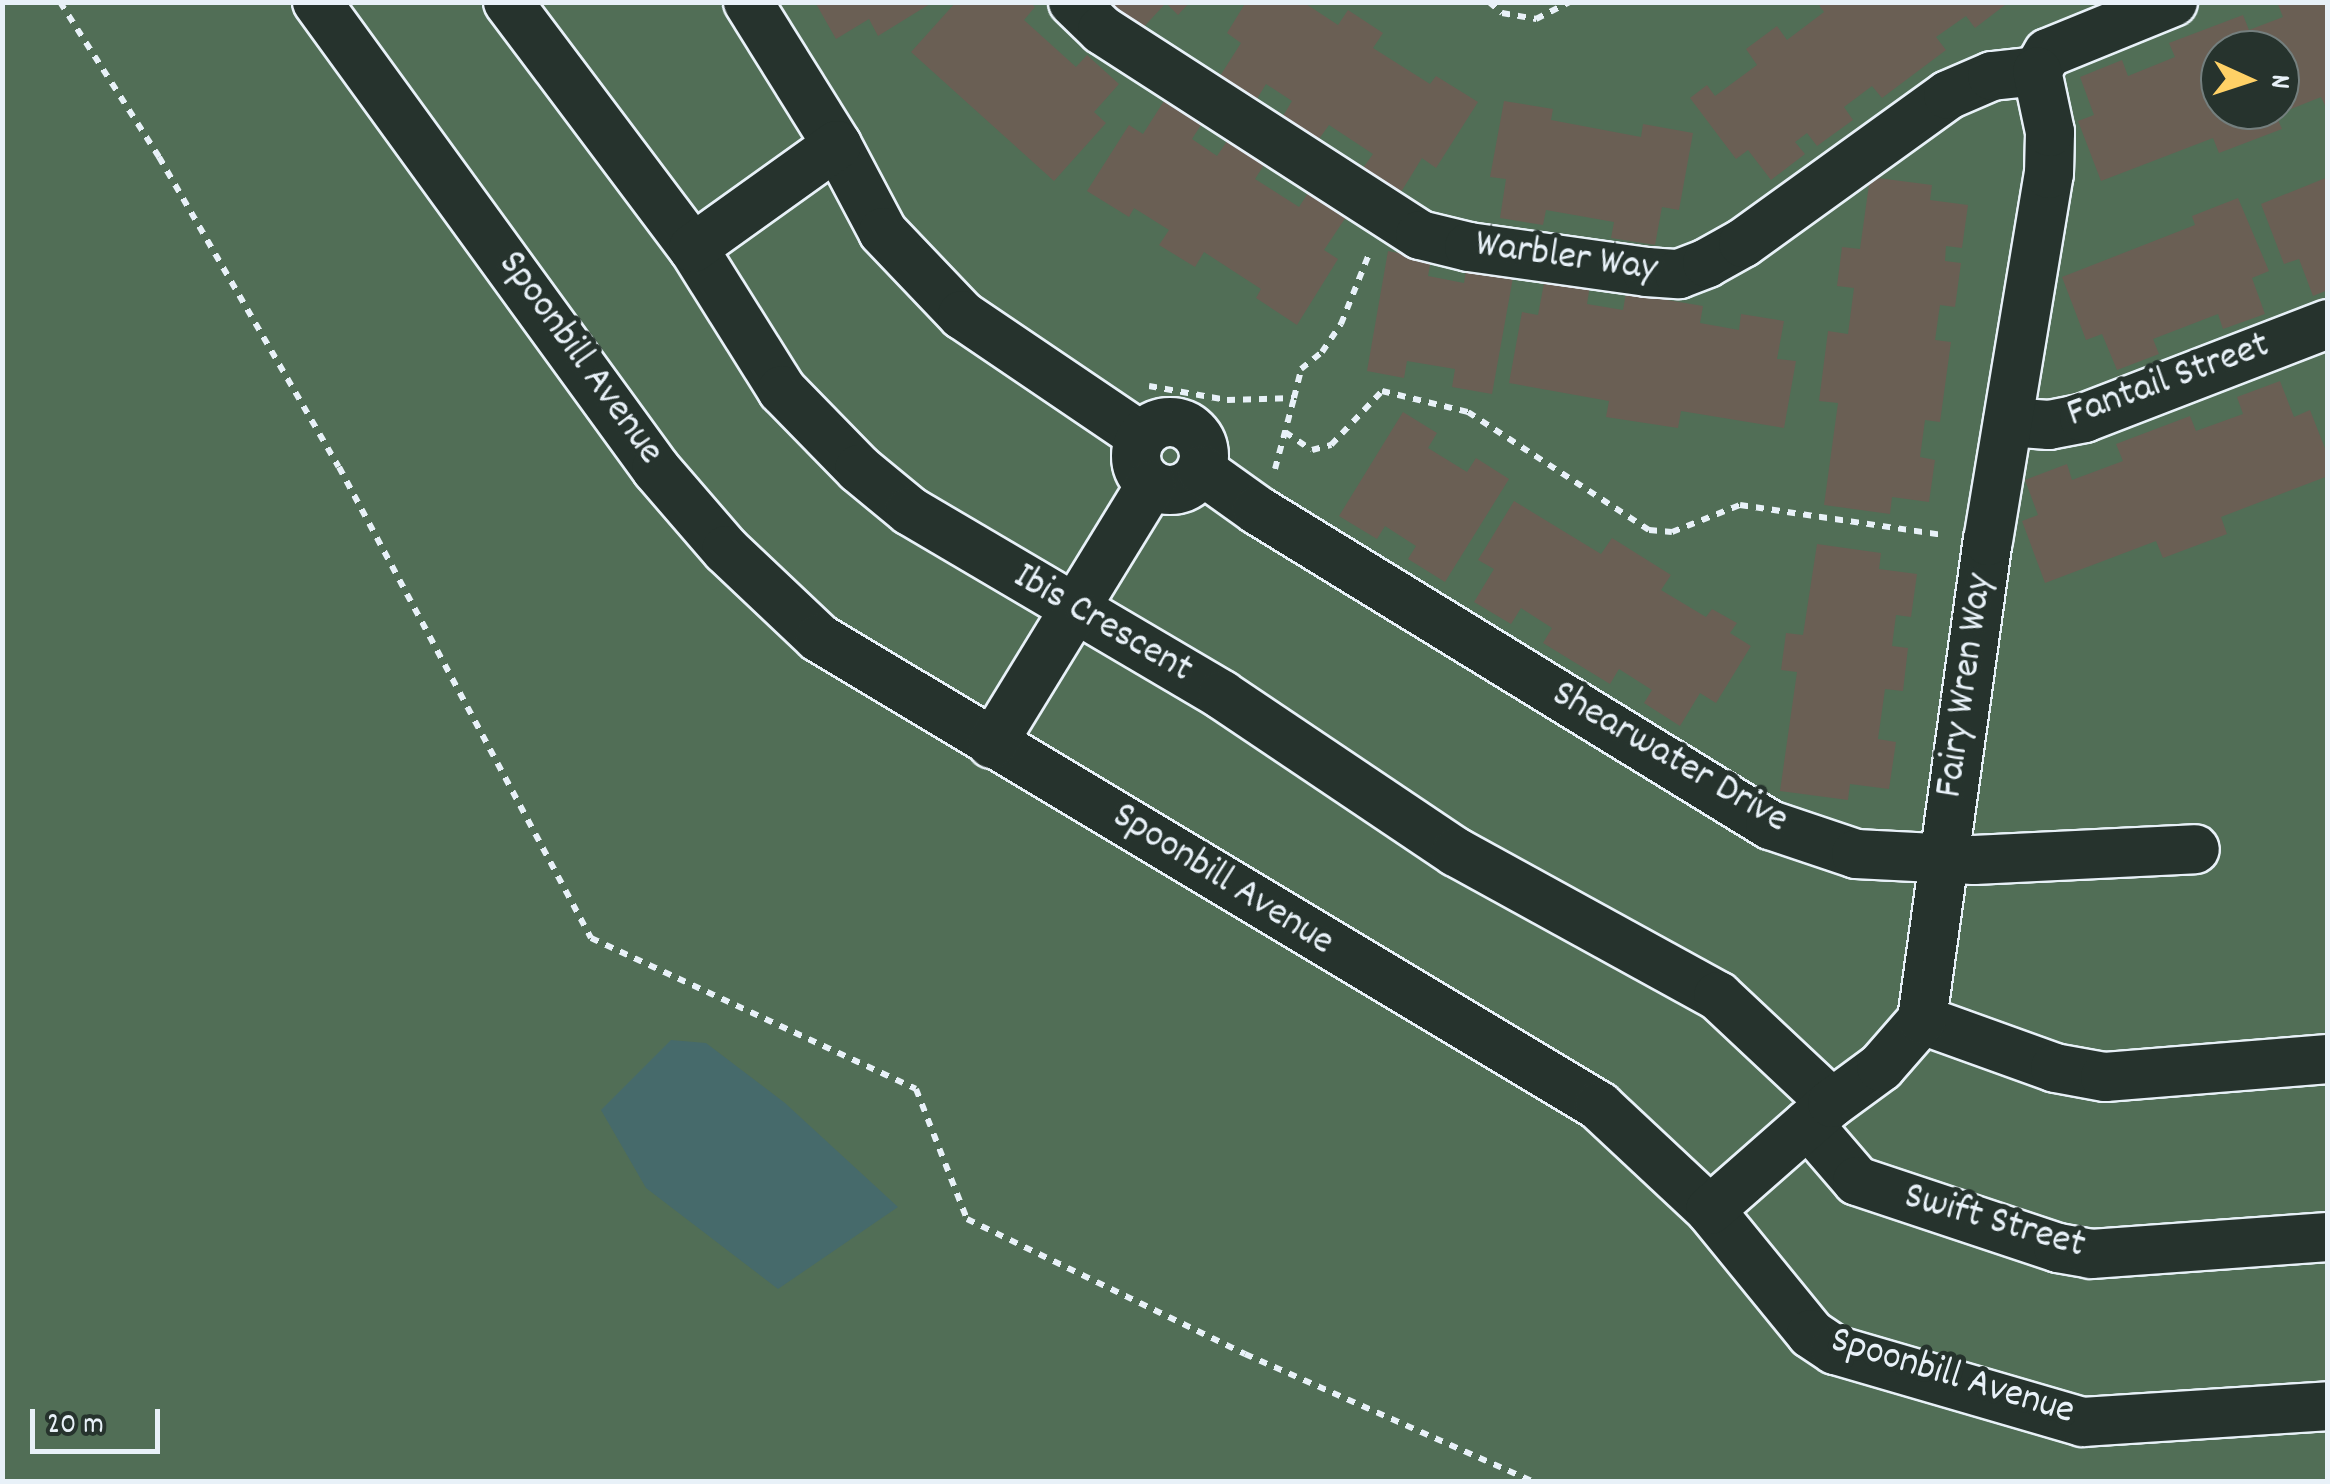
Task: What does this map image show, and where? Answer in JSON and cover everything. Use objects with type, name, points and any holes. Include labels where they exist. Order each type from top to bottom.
[{"type":"street","name":"Spoonbill Avenue","points":[[317,2],[656,468],[726,550],[819,638],[992,744],[1180,851],[1350,960],[1600,1106],[1710,1210],[1811,1334],[1836,1350],[2083,1422],[2328,1406]]},
{"type":"street","name":"Ibis Crescent","points":[[508,2],[693,248],[782,390],[859,469],[910,511],[1222,695],[1456,852],[1718,996],[1820,1114]]},
{"type":"street","points":[[748,2],[837,146],[883,232],[962,314],[1142,437]]},
{"type":"street","name":"Warbler Way","points":[[1073,2],[1102,30],[1420,235],[1469,247],[1616,270],[1679,274],[1743,243],[1948,95],[1992,76],[2037,71],[2048,53],[2174,2]]},
{"type":"street","name":"Fairy Wren Way","points":[[1922,1020],[1988,541],[2049,174],[2050,132],[2037,71]]},
{"type":"street","points":[[693,248],[837,146]]},
{"type":"street","name":"Fantail Street","points":[[2008,422],[2049,425],[2084,418],[2328,324]]},
{"type":"street","points":[[1161,422],[1178,422],[1194,430],[1204,456],[1201,470],[1180,489],[1150,485],[1135,460],[1142,437],[1161,422]]},
{"type":"street","name":"Shearwater Drive","points":[[1201,470],[1257,510],[1770,825],[1856,854],[1942,858],[2196,849]]},
{"type":"street","points":[[992,744],[1150,485]]},
{"type":"street","points":[[1710,1210],[1820,1114],[1882,1067],[1922,1020],[2055,1068],[2105,1076],[2328,1060]]},
{"type":"street","name":"Swift Street","points":[[1820,1114],[1856,1181],[1923,1207],[2058,1248],[2091,1254],[2328,1236]]},
{"type":"path","points":[[60,2],[159,157],[339,467],[592,938],[916,1089],[966,1220],[1245,1354],[1534,1482]]},
{"type":"path","points":[[1489,2],[1502,13],[1536,19],[1569,2]]},
{"type":"path","points":[[1138,385],[1175,387],[1227,400],[1294,398],[1301,368],[1322,352],[1342,324],[1385,214]]},
{"type":"path","points":[[1285,432],[1312,450],[1332,445],[1382,391],[1468,412],[1648,530],[1672,532],[1740,505],[1988,541]]},
{"type":"green space","points":[[3,3],[2327,3],[2327,1481],[3,1481]]},
{"type":"water","points":[[671,1040],[706,1043],[785,1103],[898,1207],[778,1289],[646,1188],[601,1110]]},
{"type":"building","points":[[815,2],[933,2],[878,36],[869,19],[836,39]]},
{"type":"building","points":[[956,2],[1030,2],[1035,7],[1024,20],[1076,67],[1087,55],[1119,84],[1094,112],[1106,123],[1054,181],[911,52]]},
{"type":"building","points":[[1110,2],[1190,2],[1178,15],[1166,3],[1140,31]]},
{"type":"building","points":[[1246,2],[1303,2],[1338,25],[1348,10],[1383,33],[1373,48],[1430,84],[1436,76],[1478,102],[1436,168],[1422,158],[1401,192],[1363,168],[1373,154],[1329,125],[1319,139],[1283,116],[1292,101],[1266,84],[1257,99],[1220,76],[1241,43],[1227,33]]},
{"type":"building","points":[[1817,2],[2009,2],[1975,28],[1966,16],[1936,37],[1946,50],[1882,98],[1872,86],[1844,107],[1853,120],[1817,146],[1807,133],[1795,142],[1805,154],[1771,180],[1748,150],[1736,159],[1690,98],[1707,85],[1715,96],[1757,65],[1746,49],[1777,26],[1787,40],[1824,12]]},
{"type":"building","points":[[2277,2],[2327,2],[2328,112],[2321,97],[2300,105],[2300,30],[2249,30],[2283,17]]},
{"type":"building","points":[[2243,15],[2249,30],[2203,30]]},
{"type":"building","points":[[2200,31],[2200,130],[2279,130],[2219,153],[2213,138],[2101,181],[2078,121],[2094,115],[2080,77],[2122,60],[2128,76],[2175,57],[2169,43]]},
{"type":"building","points":[[1164,101],[1201,125],[1192,139],[1217,156],[1227,141],[1264,165],[1255,179],[1299,207],[1308,193],[1346,217],[1324,250],[1338,259],[1297,325],[1256,298],[1261,289],[1204,252],[1195,267],[1159,245],[1169,230],[1134,208],[1129,217],[1087,191],[1129,125],[1143,134]]},
{"type":"building","points":[[1504,101],[1553,109],[1551,120],[1641,137],[1643,124],[1693,133],[1679,210],[1662,207],[1655,245],[1611,238],[1614,222],[1546,210],[1543,225],[1500,218],[1506,179],[1490,177]]},
{"type":"building","points":[[1870,177],[1932,185],[1930,200],[1968,205],[1962,248],[1946,246],[1945,261],[1961,263],[1955,307],[1940,305],[1935,340],[1951,342],[1940,422],[1925,420],[1920,457],[1935,460],[1929,502],[1892,497],[1890,514],[1824,505],[1838,403],[1819,401],[1828,331],[1848,334],[1854,288],[1837,286],[1842,247],[1860,249]]},
{"type":"building","points":[[2328,177],[2328,290],[2313,296],[2299,259],[2284,264],[2261,204]]},
{"type":"building","points":[[2238,198],[2269,271],[2252,278],[2265,314],[2223,329],[2218,314],[2153,339],[2159,354],[2117,370],[2102,334],[2086,340],[2062,277],[2195,225],[2192,216]]},
{"type":"building","points":[[1388,251],[1431,259],[1428,276],[1464,283],[1467,264],[1514,272],[1492,394],[1452,387],[1455,369],[1407,361],[1404,378],[1367,371]]},
{"type":"building","points":[[1545,278],[1590,286],[1587,304],[1623,310],[1626,293],[1703,306],[1700,323],[1739,330],[1741,314],[1784,321],[1777,359],[1796,361],[1784,428],[1681,411],[1678,428],[1606,417],[1609,401],[1509,383],[1522,312],[1538,315]]},
{"type":"building","points":[[2280,381],[2294,417],[2310,410],[2328,456],[2328,476],[2221,517],[2227,534],[2163,558],[2156,541],[2045,583],[2022,521],[2038,515],[2025,480],[2067,464],[2072,480],[2123,461],[2116,444],[2190,416],[2196,431],[2243,414],[2237,397]]},
{"type":"building","points":[[1403,412],[1437,433],[1428,448],[1467,472],[1476,458],[1509,479],[1445,582],[1408,559],[1416,546],[1385,526],[1377,539],[1339,516]]},
{"type":"building","points":[[1514,501],[1601,554],[1612,538],[1671,575],[1661,590],[1706,617],[1712,609],[1737,623],[1730,633],[1751,646],[1716,703],[1700,693],[1680,726],[1644,703],[1652,690],[1619,669],[1610,684],[1543,643],[1552,628],[1521,608],[1511,624],[1474,602],[1494,569],[1478,560]]},
{"type":"building","points":[[1817,544],[1881,553],[1879,569],[1917,574],[1911,617],[1896,615],[1892,646],[1908,648],[1903,691],[1885,689],[1878,739],[1896,742],[1889,789],[1850,784],[1848,800],[1780,791],[1797,672],[1781,670],[1786,633],[1803,635]]}]
